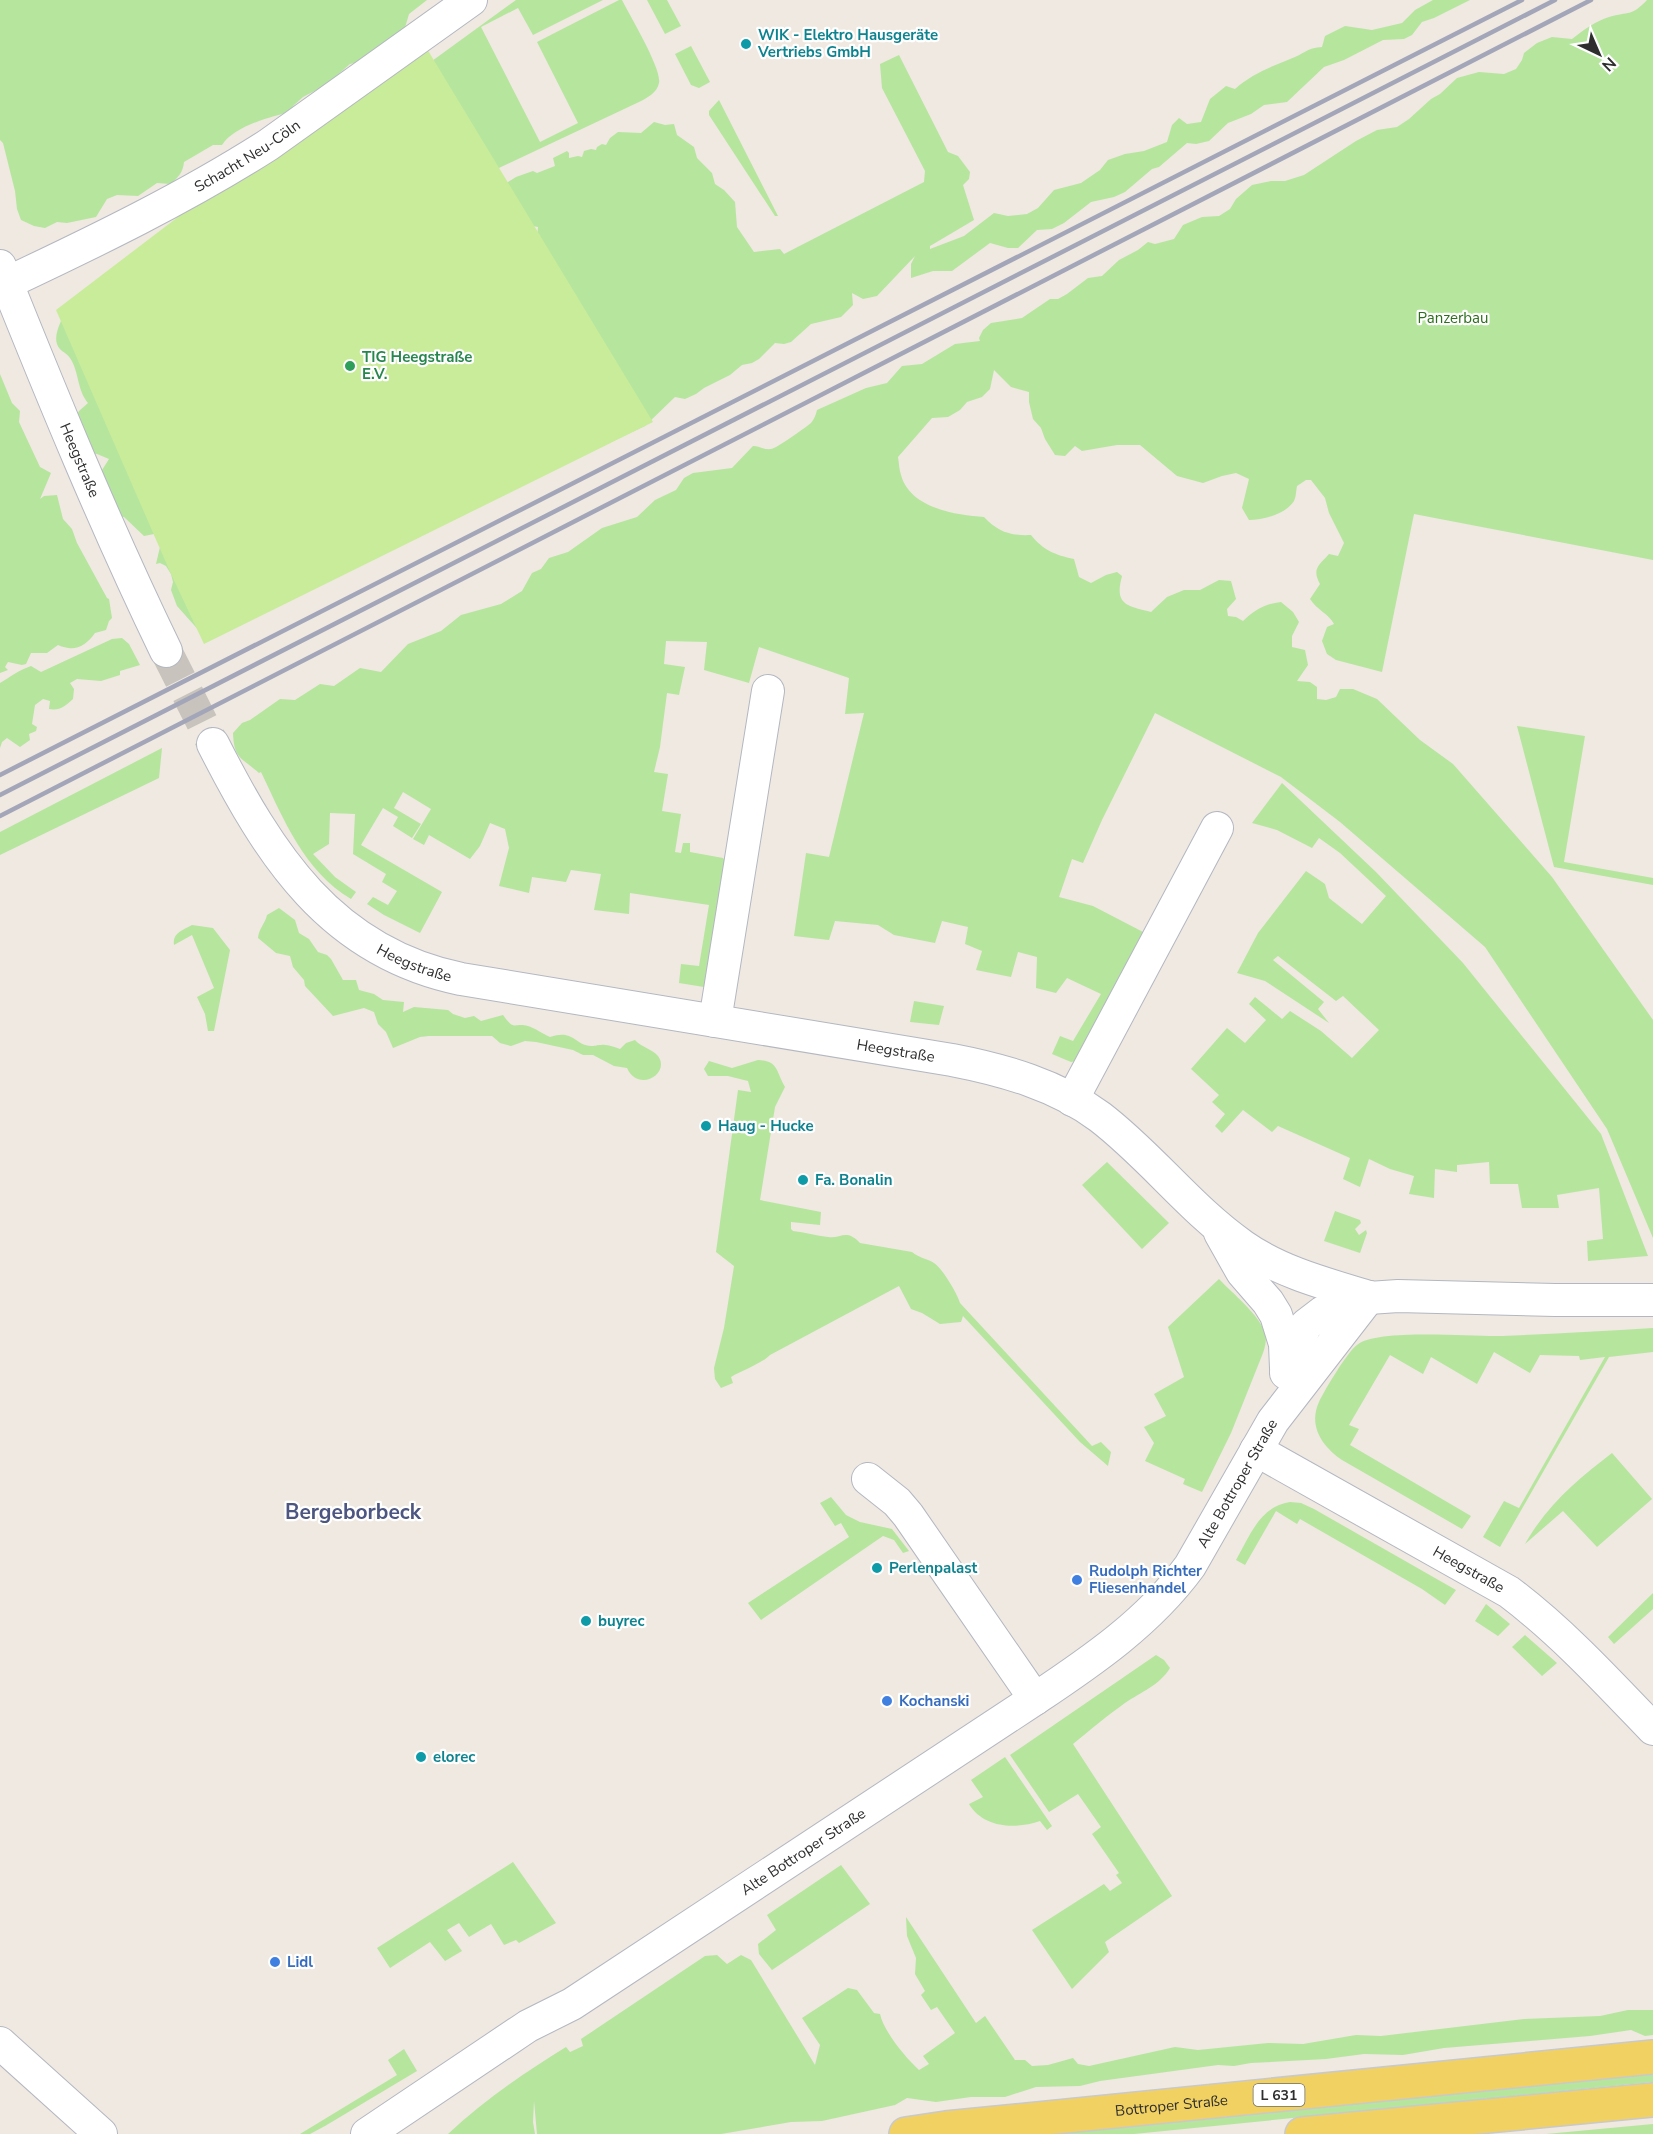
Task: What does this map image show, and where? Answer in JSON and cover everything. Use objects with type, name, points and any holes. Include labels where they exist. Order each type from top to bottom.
[{"type":"main road","name":"Bottroper Straße","points":[[906,2134],[946,2128],[1653,2057]]},
{"type":"main road","points":[[1302,2134],[1653,2100]]},
{"type":"street","name":"Schacht Neu-Cöln","points":[[3,275],[106,237],[236,165],[268,145],[471,0]]},
{"type":"street","name":"Heegstraße","points":[[3,275],[93,492],[166,651]]},
{"type":"street","points":[[715,1022],[768,691]]},
{"type":"street","name":"Heegstraße","points":[[213,744],[244,803],[295,877],[327,912],[367,942],[406,963],[446,976],[974,1065],[1024,1079],[1054,1090],[1072,1100],[1112,1128],[1216,1225],[1242,1245],[1273,1264],[1328,1285],[1369,1297]]},
{"type":"street","points":[[1072,1100],[1217,828]]},
{"type":"street","name":"Heegstraße","points":[[1216,1225],[1242,1272],[1276,1315],[1285,1344],[1286,1373],[1273,1421]]},
{"type":"street","points":[[1286,1373],[1300,1337],[1311,1320],[1335,1305],[1354,1299],[1369,1297],[1653,1300]]},
{"type":"street","name":"Alte Bottroper Straße","points":[[367,2134],[528,2026],[572,2004],[1035,1700],[1143,1620],[1174,1588],[1204,1544],[1273,1421],[1369,1297]]},
{"type":"street","name":"Heegstraße","points":[[1256,1450],[1509,1592],[1572,1644],[1653,1728]]},
{"type":"street","points":[[868,1479],[897,1502],[908,1515],[1035,1700]]},
{"type":"street","name":"Alte Bottroper Straße","points":[[407,2134],[501,2071],[572,2004]]},
{"type":"street","points":[[0,2043],[101,2134]]},
{"type":"green space","points":[[0,0],[427,0],[409,14],[404,31],[396,39],[383,44],[369,60],[350,64],[326,85],[303,97],[293,106],[291,112],[263,119],[243,128],[222,145],[213,145],[184,162],[181,172],[171,184],[157,183],[138,196],[117,195],[107,199],[96,217],[67,223],[57,222],[45,228],[21,220],[3,143],[0,140]]},
{"type":"green space","points":[[516,0],[603,0],[533,35],[518,8],[481,27],[540,142],[578,123],[537,42],[619,0],[622,0],[656,66],[659,76],[658,87],[651,95],[639,102],[452,190],[432,61]]},
{"type":"green space","points":[[647,0],[667,0],[681,26],[665,34]]},
{"type":"green space","name":"TIG Heegstraße E.V.","points":[[1433,0],[1470,0],[1422,22],[1412,35],[1404,39],[1383,40],[1344,60],[1324,67],[1287,102],[1264,105],[1251,114],[1228,123],[1209,141],[1196,144],[1187,143],[1125,192],[1091,202],[1064,223],[1052,229],[1037,230],[1018,248],[990,243],[952,271],[933,271],[911,278],[911,264],[915,256],[877,296],[863,299],[852,293],[853,305],[841,317],[811,324],[791,342],[775,343],[759,359],[742,365],[730,375],[696,394],[685,399],[675,397],[645,426],[202,634],[177,606],[171,590],[173,582],[171,574],[166,566],[156,564],[160,547],[154,534],[144,536],[124,517],[112,516],[97,478],[109,459],[87,453],[74,420],[79,411],[88,403],[84,398],[73,363],[59,348],[56,341],[63,316],[537,239],[538,227],[527,225],[500,187],[516,177],[533,171],[537,173],[555,166],[553,158],[567,151],[569,158],[582,157],[584,151],[596,150],[602,144],[606,145],[610,138],[618,132],[641,133],[654,122],[665,125],[674,124],[677,135],[694,147],[697,158],[712,173],[715,184],[735,202],[737,227],[754,252],[780,249],[784,254],[924,182],[925,171],[882,88],[880,64],[899,55],[948,152],[958,156],[970,172],[969,179],[963,185],[974,220],[930,246],[930,249],[964,236],[994,213],[1008,216],[1027,214],[1038,208],[1054,190],[1081,183],[1100,170],[1108,160],[1144,151],[1167,142],[1172,125],[1179,118],[1187,124],[1201,122],[1210,99],[1226,86],[1235,89],[1264,70],[1310,49],[1322,47],[1325,36],[1345,26],[1372,30],[1402,23],[1415,10]]},
{"type":"green space","name":"Panzerbau","points":[[1647,0],[1653,0],[1653,560],[1414,514],[1382,672],[1336,660],[1327,654],[1322,641],[1327,627],[1334,624],[1310,599],[1320,584],[1316,571],[1329,554],[1338,556],[1344,543],[1329,513],[1325,498],[1311,480],[1306,480],[1297,486],[1294,501],[1280,513],[1249,520],[1242,508],[1249,479],[1236,473],[1203,483],[1177,476],[1140,445],[1117,445],[1082,451],[1075,446],[1065,456],[1055,455],[1041,428],[1033,419],[1029,392],[1011,387],[994,370],[990,389],[982,397],[967,402],[960,410],[948,417],[932,418],[898,457],[900,473],[906,486],[924,502],[947,512],[984,517],[1005,532],[1031,535],[1040,545],[1050,551],[1074,559],[1079,577],[1091,583],[1117,572],[1122,576],[1121,599],[1129,606],[1151,612],[1167,597],[1184,590],[1200,590],[1219,580],[1231,581],[1236,599],[1227,609],[1228,616],[1243,621],[1260,608],[1281,602],[1293,612],[1299,622],[1292,636],[1292,647],[1305,650],[1308,665],[1297,681],[1310,682],[1317,687],[1317,699],[1326,700],[1336,697],[1340,689],[1353,689],[1377,699],[1420,740],[1453,764],[1552,877],[1653,1020],[1653,1238],[1607,1129],[1485,947],[1340,822],[1281,777],[1155,713],[1083,863],[1072,859],[1059,897],[1093,906],[1145,933],[1076,1061],[1071,1062],[1052,1054],[1060,1036],[1073,1041],[1101,994],[1067,978],[1056,993],[1036,988],[1037,957],[1018,952],[1011,977],[976,970],[982,951],[965,944],[968,927],[942,921],[935,943],[894,935],[878,925],[835,921],[829,940],[794,936],[806,853],[829,857],[864,713],[845,714],[849,678],[759,647],[749,683],[704,670],[707,642],[666,641],[664,664],[685,667],[679,695],[667,693],[660,747],[654,772],[668,774],[662,811],[681,814],[675,852],[681,853],[683,843],[690,843],[690,852],[723,858],[725,861],[704,987],[679,983],[681,964],[699,966],[709,905],[630,893],[629,914],[594,910],[601,874],[571,870],[566,882],[532,877],[529,893],[499,886],[509,848],[505,829],[490,823],[480,846],[470,859],[429,835],[424,845],[413,839],[431,809],[403,792],[394,808],[421,824],[412,838],[393,826],[398,817],[383,808],[361,845],[442,892],[420,933],[367,904],[373,897],[388,905],[397,891],[382,882],[386,874],[353,854],[355,814],[330,813],[329,844],[313,854],[335,877],[356,892],[351,899],[320,874],[308,859],[287,826],[261,772],[259,773],[237,753],[233,733],[242,723],[280,699],[295,700],[320,684],[334,686],[360,668],[381,672],[408,644],[441,631],[461,615],[501,604],[522,591],[532,573],[541,569],[549,558],[568,552],[602,528],[637,517],[655,500],[676,490],[684,478],[693,473],[732,468],[753,446],[774,448],[811,423],[817,410],[866,388],[887,383],[902,366],[922,364],[955,344],[980,341],[983,330],[991,323],[1022,318],[1050,299],[1058,299],[1067,294],[1088,278],[1102,276],[1119,260],[1148,242],[1155,244],[1174,239],[1183,225],[1202,217],[1219,216],[1230,209],[1236,199],[1252,185],[1285,181],[1304,175],[1377,130],[1397,127],[1457,78],[1479,72],[1504,74],[1516,69],[1524,53],[1537,43],[1552,37],[1572,39],[1599,21],[1630,13]]},
{"type":"green space","name":"TIG Heegstraße E.V.","points":[[418,34],[653,422],[204,644],[171,574],[56,310]]},
{"type":"green space","points":[[691,46],[710,82],[699,88],[691,85],[675,54]]},
{"type":"green space","points":[[719,100],[778,216],[775,216],[709,115],[709,111]]},
{"type":"green space","points":[[0,374],[12,403],[20,411],[19,422],[40,467],[51,473],[40,499],[44,496],[57,495],[63,519],[72,529],[77,543],[109,599],[112,618],[106,630],[95,633],[79,647],[69,648],[58,645],[47,653],[31,653],[26,664],[8,662],[5,667],[8,670],[0,673]]},
{"type":"green space","points":[[122,638],[129,644],[140,665],[120,671],[120,675],[101,681],[77,679],[70,683],[74,689],[73,699],[59,709],[49,709],[50,701],[43,699],[35,705],[32,724],[37,727],[36,731],[29,734],[30,740],[20,747],[7,738],[2,742],[0,748],[0,683],[31,666],[41,672],[112,639]]},
{"type":"green space","points":[[1517,726],[1585,736],[1564,862],[1653,878],[1653,885],[1554,867]]},
{"type":"green space","points":[[162,748],[159,778],[0,855],[0,832]]},
{"type":"green space","points":[[1282,783],[1376,872],[1463,963],[1601,1134],[1648,1256],[1588,1261],[1587,1241],[1603,1239],[1599,1188],[1557,1195],[1559,1208],[1522,1208],[1518,1184],[1490,1184],[1489,1162],[1457,1165],[1457,1172],[1435,1169],[1434,1198],[1409,1194],[1414,1176],[1390,1169],[1369,1159],[1360,1187],[1343,1179],[1350,1158],[1278,1126],[1272,1132],[1243,1110],[1222,1133],[1215,1126],[1225,1114],[1212,1102],[1219,1095],[1191,1069],[1227,1028],[1245,1043],[1266,1020],[1249,1004],[1255,997],[1282,1019],[1290,1011],[1321,1031],[1352,1058],[1379,1030],[1343,996],[1336,1001],[1278,956],[1273,960],[1324,1002],[1318,1009],[1329,1023],[1265,981],[1237,973],[1258,933],[1306,871],[1325,884],[1329,898],[1362,924],[1386,896],[1340,853],[1319,838],[1312,848],[1277,830],[1252,823]]},
{"type":"green space","points":[[279,908],[295,920],[299,933],[309,939],[318,952],[331,959],[343,980],[356,980],[359,990],[374,994],[383,1000],[404,1002],[403,1012],[414,1007],[448,1010],[465,1018],[474,1016],[481,1021],[503,1015],[512,1025],[528,1026],[550,1037],[569,1036],[591,1046],[606,1045],[620,1049],[626,1043],[635,1040],[658,1056],[661,1063],[660,1069],[652,1078],[638,1079],[627,1068],[614,1066],[593,1055],[583,1055],[573,1050],[536,1042],[525,1041],[511,1046],[500,1043],[492,1036],[420,1037],[393,1048],[386,1032],[378,1024],[374,1012],[364,1008],[333,1016],[305,986],[304,980],[293,967],[290,956],[276,953],[258,938],[267,915]]},
{"type":"green space","points":[[192,925],[213,928],[230,950],[214,1031],[208,1031],[205,1014],[197,997],[214,988],[192,935],[174,945],[176,935]]},
{"type":"green space","points":[[914,1001],[944,1006],[939,1025],[910,1022]]},
{"type":"green space","points":[[758,1060],[770,1063],[776,1068],[785,1087],[775,1107],[760,1200],[821,1212],[820,1225],[791,1222],[793,1231],[828,1237],[847,1235],[860,1243],[912,1252],[934,1263],[949,1281],[960,1303],[1092,1446],[1101,1442],[1111,1452],[1108,1466],[1080,1442],[963,1316],[961,1322],[940,1324],[911,1309],[899,1286],[731,1377],[733,1383],[721,1388],[715,1379],[714,1368],[724,1328],[734,1266],[716,1252],[738,1090],[751,1092],[748,1081],[728,1076],[708,1076],[704,1069],[709,1061],[732,1068]]},
{"type":"green space","points":[[1107,1162],[1169,1223],[1142,1249],[1082,1185]]},
{"type":"green space","points":[[1335,1211],[1360,1220],[1361,1223],[1355,1229],[1359,1235],[1366,1230],[1360,1253],[1324,1241]]},
{"type":"green space","points":[[1219,1279],[1258,1320],[1263,1327],[1266,1341],[1231,1433],[1202,1492],[1183,1484],[1185,1479],[1145,1461],[1154,1443],[1144,1427],[1166,1416],[1154,1394],[1184,1377],[1168,1327]]},
{"type":"green space","points":[[1653,1328],[1653,1352],[1609,1357],[1500,1547],[1483,1537],[1504,1501],[1519,1508],[1605,1357],[1580,1360],[1579,1356],[1540,1355],[1530,1373],[1494,1352],[1477,1384],[1431,1357],[1423,1374],[1390,1355],[1349,1425],[1359,1429],[1350,1445],[1471,1516],[1462,1529],[1342,1460],[1323,1442],[1316,1427],[1316,1411],[1326,1389],[1353,1349],[1368,1340],[1426,1334],[1502,1336]]},
{"type":"green space","points":[[1612,1453],[1652,1499],[1597,1547],[1563,1511],[1525,1544],[1553,1505]]},
{"type":"green space","points":[[831,1497],[846,1515],[860,1522],[892,1529],[909,1551],[903,1553],[894,1540],[883,1536],[761,1620],[748,1603],[849,1537],[841,1523],[835,1526],[820,1503]]},
{"type":"green space","points":[[1290,1502],[1301,1503],[1314,1509],[1456,1590],[1445,1605],[1422,1589],[1300,1519],[1297,1524],[1276,1511],[1245,1565],[1236,1560],[1251,1532],[1263,1516],[1279,1505]]},
{"type":"green space","points":[[1653,1593],[1653,1609],[1614,1644],[1608,1637]]},
{"type":"green space","points":[[1486,1604],[1510,1624],[1498,1636],[1475,1621]]},
{"type":"green space","points":[[1525,1635],[1557,1663],[1542,1676],[1512,1647]]},
{"type":"green space","points":[[1156,1655],[1170,1668],[1166,1674],[1156,1684],[1112,1712],[1073,1744],[1172,1896],[1105,1942],[1109,1952],[1072,1989],[1032,1930],[1104,1884],[1110,1891],[1122,1883],[1116,1875],[1119,1873],[1092,1834],[1101,1827],[1078,1794],[1049,1812],[1010,1755]]},
{"type":"green space","points":[[1005,1757],[1052,1826],[1047,1830],[1040,1821],[1011,1826],[992,1822],[975,1812],[969,1804],[983,1797],[971,1780]]},
{"type":"green space","points":[[513,1862],[556,1923],[519,1943],[516,1940],[504,1945],[491,1924],[469,1937],[459,1923],[447,1930],[462,1951],[445,1961],[430,1942],[390,1968],[377,1948]]},
{"type":"green space","points":[[841,1865],[870,1904],[772,1970],[759,1954],[758,1944],[776,1930],[767,1915]]},
{"type":"green space","points":[[906,1917],[976,2023],[985,2016],[1015,2060],[1025,2060],[1032,2066],[1048,2065],[1073,2058],[1078,2064],[1089,2066],[1175,2047],[1198,2050],[1268,2043],[1303,2044],[1356,2035],[1381,2036],[1524,2019],[1600,2016],[1628,2010],[1653,2010],[1653,2035],[1645,2036],[1631,2030],[1590,2036],[1444,2048],[1403,2055],[1364,2054],[1234,2066],[1218,2065],[1100,2081],[1080,2086],[1036,2087],[1005,2097],[971,2097],[936,2102],[907,2098],[895,2105],[822,2121],[791,2122],[721,2134],[537,2134],[534,2101],[535,2134],[448,2134],[490,2098],[520,2077],[566,2047],[570,2052],[583,2046],[581,2039],[705,1956],[717,1955],[727,1964],[741,1955],[751,1960],[815,2065],[820,2045],[802,2018],[848,1988],[857,1990],[874,2013],[880,2014],[902,2052],[919,2070],[929,2064],[923,2056],[955,2033],[937,2007],[931,2010],[921,1995],[925,1991],[915,1974],[916,1958],[907,1936]]},
{"type":"green space","points":[[404,2049],[417,2071],[325,2126],[310,2134],[300,2134],[397,2075],[388,2060]]},
{"type":"green space","points":[[1653,2074],[1653,2082],[1134,2134],[1052,2134]]},
{"type":"green space","points":[[1653,2124],[1653,2134],[1546,2134]]},
{"type":"tunnel","points":[[166,651],[213,744]]},
{"type":"railway","points":[[0,775],[1522,0]]},
{"type":"railway","points":[[0,795],[1555,0]]},
{"type":"railway","points":[[0,816],[1591,0]]},
{"type":"place","name":"WIK - Elektro Hausgeräte Vertriebs GmbH","points":[[746,44]]},
{"type":"place","name":"TIG Heegstraße E.V.","points":[[350,366]]},
{"type":"place","name":"Haug - Hucke","points":[[706,1126]]},
{"type":"place","name":"Fa. Bonalin","points":[[803,1180]]},
{"type":"place","name":"Perlenpalast","points":[[877,1568]]},
{"type":"place","name":"Rudolph Richter Fliesenhandel","points":[[1077,1580]]},
{"type":"place","name":"buyrec","points":[[586,1621]]},
{"type":"place","name":"Kochanski","points":[[887,1701]]},
{"type":"place","name":"elorec","points":[[421,1757]]},
{"type":"place","name":"Lidl","points":[[275,1962]]},
{"type":"district","name":"Bergeborbeck","points":[[353,1512]]}]
